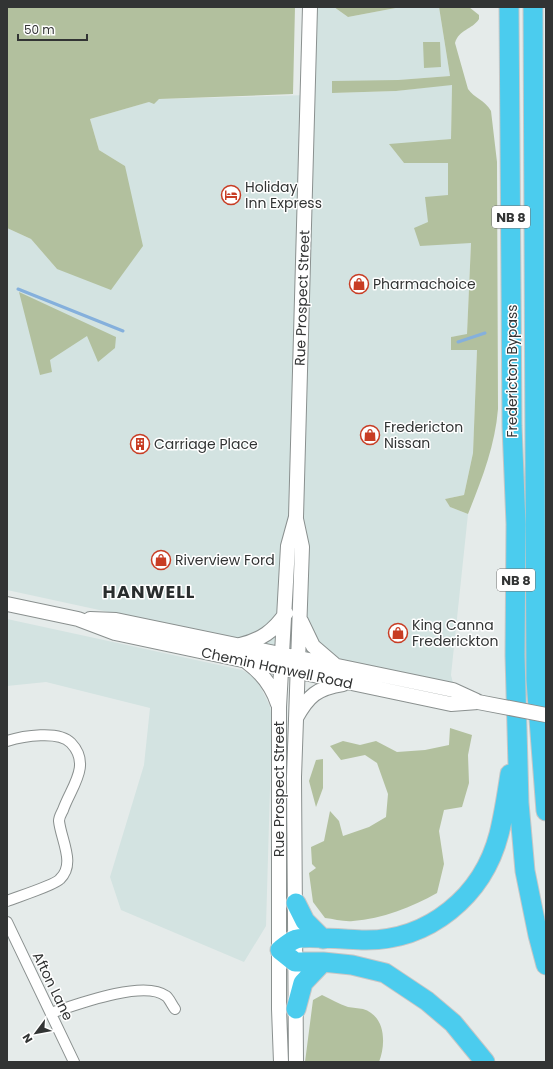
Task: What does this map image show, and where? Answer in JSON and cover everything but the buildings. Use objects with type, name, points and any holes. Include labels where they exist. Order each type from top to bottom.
[{"type":"highway","name":"Fredericton Bypass","points":[[509,7],[512,426],[516,524],[516,735]]},
{"type":"highway","name":"Fredericton Bypass","points":[[533,7],[533,298],[536,680]]},
{"type":"highway","points":[[534,63],[546,243]]},
{"type":"highway","points":[[536,680],[546,642]]},
{"type":"highway","name":"NB 8","points":[[536,680],[546,811]]},
{"type":"highway","points":[[485,1062],[453,1023],[427,1001],[385,973],[352,965],[323,962],[295,962],[280,950],[296,938],[364,940],[388,939],[428,926],[454,909],[472,889],[488,864],[499,834],[516,735]]},
{"type":"highway","name":"NB 8","points":[[516,735],[519,803],[525,871],[538,935],[546,965]]},
{"type":"highway","points":[[296,903],[305,921],[323,938]]},
{"type":"highway","points":[[296,1009],[303,983],[323,962]]},
{"type":"main road","name":"Rue Prospect Street","points":[[296,1062],[294,777],[302,547],[296,517],[310,7]]},
{"type":"main road","name":"Rue Prospect Street","points":[[282,1062],[279,708],[286,613],[288,546],[296,517]]},
{"type":"main road","name":"Chemin Hanwell Road","points":[[7,604],[78,619],[115,634],[243,660],[283,662]]},
{"type":"main road","points":[[240,646],[256,641],[266,635],[278,625],[286,613]]},
{"type":"main road","points":[[300,617],[313,646],[337,666]]},
{"type":"main road","name":"Chemin Hanwell Road","points":[[78,619],[116,620],[240,646],[348,684],[451,704],[478,702]]},
{"type":"main road","points":[[243,660],[256,669],[266,680],[274,693],[279,708]]},
{"type":"main road","name":"Chemin Hanwell Road","points":[[297,665],[337,666],[453,690],[478,702],[546,715]]},
{"type":"main road","points":[[296,718],[303,704],[312,694],[328,687],[348,684]]},
{"type":"street","points":[[7,741],[53,735],[61,737],[69,740],[78,751],[81,763],[75,783],[59,819],[67,854],[67,869],[60,880],[7,901]]},
{"type":"street","name":"Afton Lane","points":[[7,922],[74,1062]]},
{"type":"street","points":[[51,1013],[112,994],[154,991],[166,996],[175,1009]]},
{"type":"shaded area","points":[[310,7],[334,7],[348,17],[401,7],[439,7],[450,76],[398,80],[332,93],[396,91],[452,84],[451,139],[390,145],[404,163],[448,163],[448,195],[471,243],[467,335],[451,337],[451,350],[477,350],[473,453],[464,495],[445,499],[450,507],[468,514],[451,675],[454,687],[7,590],[7,228],[31,239],[57,269],[125,166],[99,150],[90,119],[159,99],[309,95]]},
{"type":"shaded area","points":[[7,619],[242,670],[251,675],[259,684],[270,706],[272,720],[266,926],[244,962],[121,910],[110,877],[144,765],[150,708],[46,682],[7,686]]},
{"type":"green space","points":[[7,7],[295,7],[293,94],[159,99],[154,104],[149,102],[90,119],[99,150],[125,166],[143,246],[111,290],[57,269],[31,239],[7,228]]},
{"type":"green space","points":[[334,7],[401,7],[348,17]]},
{"type":"green space","points":[[439,7],[469,7],[479,15],[479,19],[476,23],[459,35],[455,43],[468,89],[473,95],[486,104],[491,111],[497,162],[498,409],[491,449],[468,514],[450,507],[445,499],[464,495],[473,453],[477,350],[451,350],[451,337],[467,334],[471,243],[420,246],[414,228],[428,222],[425,197],[448,195],[448,163],[404,163],[389,144],[451,139],[452,85],[396,91],[332,93],[332,81],[398,80],[450,76]]},
{"type":"green space","points":[[423,42],[440,42],[441,67],[424,68]]},
{"type":"green space","points":[[19,292],[116,337],[115,348],[98,362],[87,336],[50,360],[52,372],[40,375]]},
{"type":"green space","points":[[450,728],[472,735],[468,755],[469,783],[462,807],[444,810],[439,831],[444,864],[437,893],[417,903],[375,918],[343,921],[325,918],[313,902],[309,873],[316,868],[312,864],[311,847],[324,841],[330,811],[339,821],[343,836],[369,827],[386,817],[388,794],[377,763],[365,755],[341,760],[330,746],[343,741],[360,745],[376,741],[397,752],[425,750],[449,745]]},
{"type":"green space","points":[[323,759],[323,788],[316,807],[309,781],[316,760]]},
{"type":"green space","points":[[322,995],[348,1007],[363,1009],[371,1013],[376,1018],[380,1024],[383,1039],[383,1047],[379,1062],[305,1062],[313,1000]]},
{"type":"waterway","points":[[18,289],[123,331]]},
{"type":"waterway","points":[[458,342],[485,333]]},
{"type":"place","name":"Holiday Inn Express","points":[[231,195]]},
{"type":"place","name":"Pharmachoice","points":[[359,284]]},
{"type":"place","name":"Fredericton Nissan","points":[[370,435]]},
{"type":"place","name":"Carriage Place","points":[[140,444]]},
{"type":"place","name":"Riverview Ford","points":[[161,560]]},
{"type":"place","name":"King Canna Frederickton","points":[[398,633]]},
{"type":"district","name":"HANWELL","points":[[149,592]]}]
